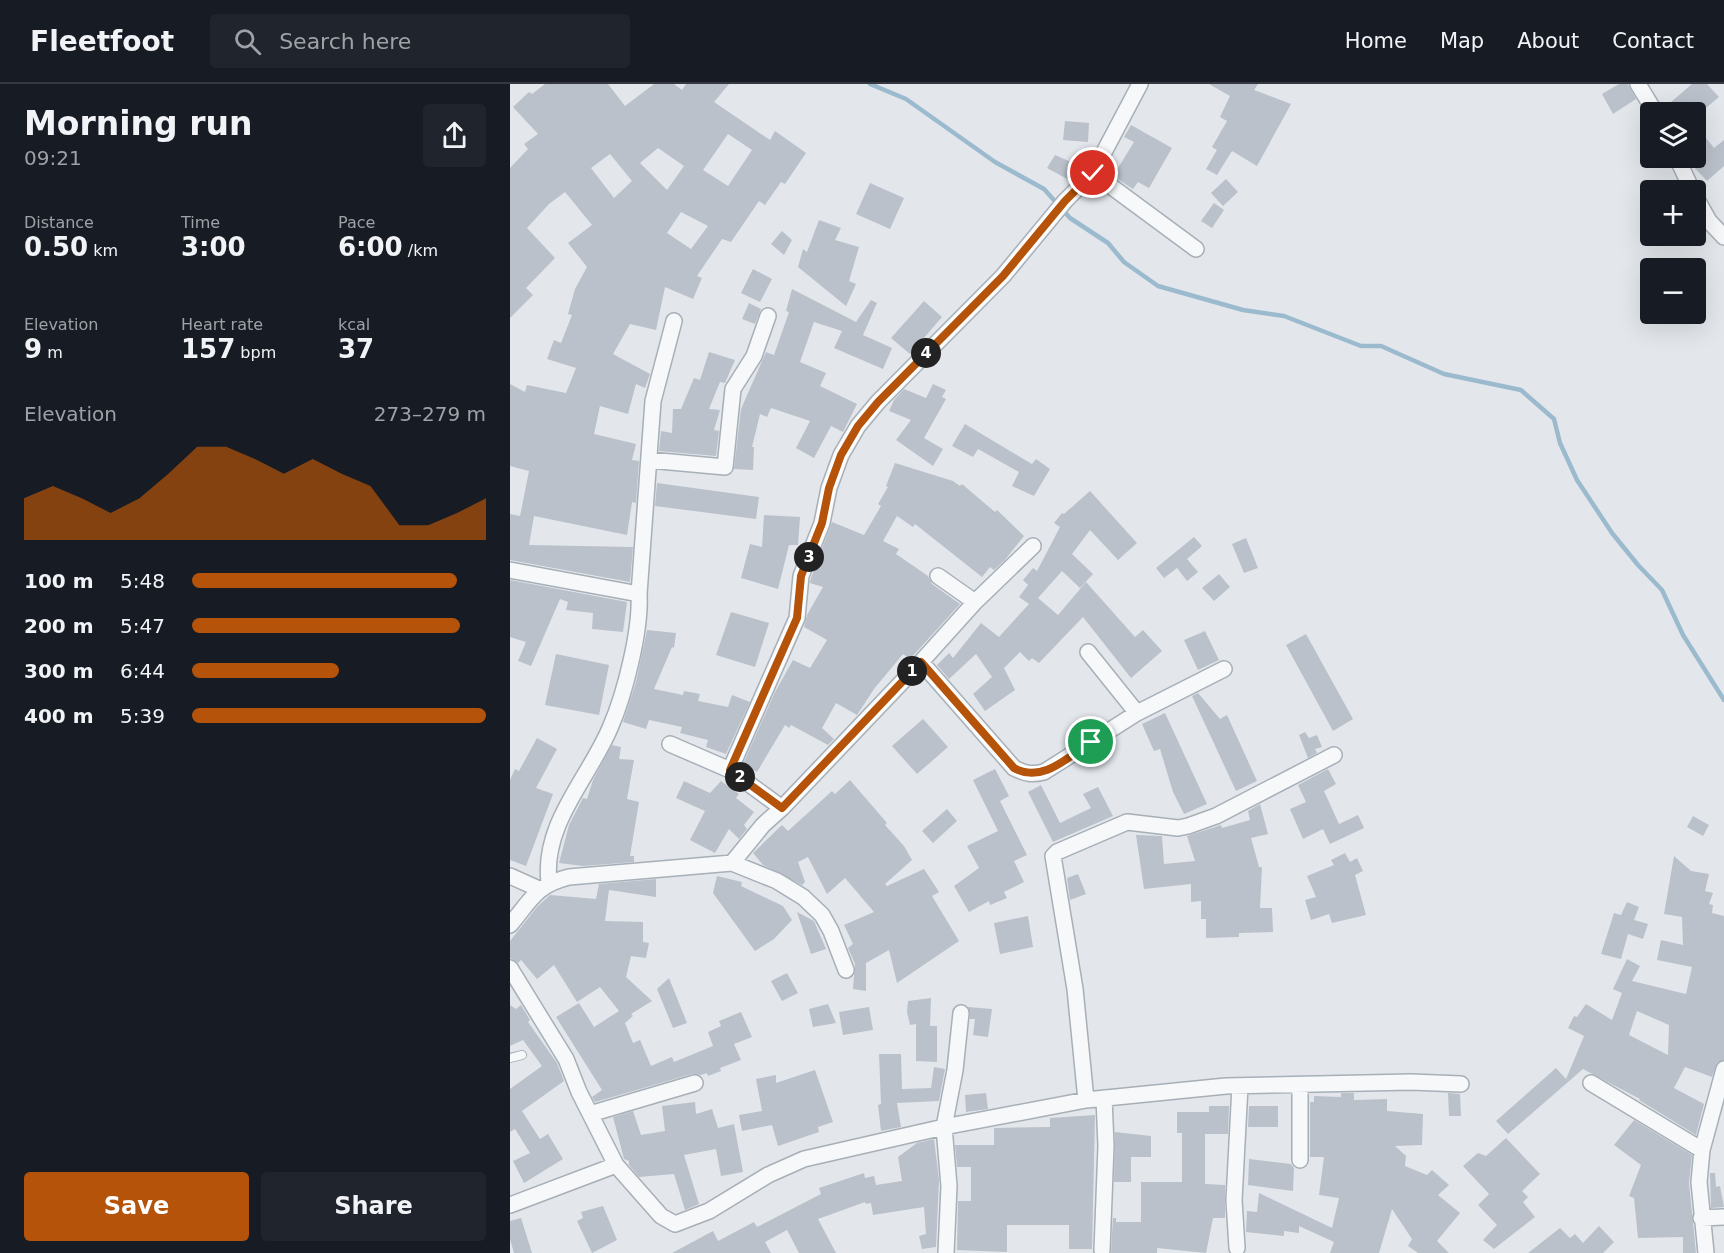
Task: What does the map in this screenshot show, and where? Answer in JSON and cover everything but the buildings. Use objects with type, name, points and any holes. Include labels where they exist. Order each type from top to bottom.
[{"type":"street","points":[[730,770],[797,618],[801,576],[822,523],[829,488],[841,455],[852,436],[878,402],[1003,276],[1062,205],[1093,173],[1140,84]]},
{"type":"street","points":[[1638,84],[1649,102]]},
{"type":"street","points":[[1093,173],[1196,249]]},
{"type":"street","points":[[1706,216],[1724,237]]},
{"type":"street","points":[[649,460],[725,467],[733,389],[754,356],[768,316]]},
{"type":"street","points":[[544,886],[546,861],[553,835],[610,728],[625,683],[640,610],[639,594],[652,401],[674,321]]},
{"type":"street","points":[[732,863],[763,825],[782,808],[921,662],[975,602],[1033,546]]},
{"type":"street","points":[[510,570],[639,594]]},
{"type":"street","points":[[938,576],[975,602]]},
{"type":"street","points":[[1088,652],[1137,713]]},
{"type":"street","points":[[921,662],[1014,768],[1025,774],[1044,772],[1137,713],[1224,669]]},
{"type":"street","points":[[670,744],[730,770],[782,808]]},
{"type":"street","points":[[1086,1100],[1074,989],[1053,856],[1057,852],[1127,822],[1178,828],[1216,816],[1334,755]]},
{"type":"street","points":[[510,925],[544,886],[569,877],[732,863],[777,881],[803,897],[822,915],[831,931],[846,970]]},
{"type":"street","points":[[510,876],[544,886]]},
{"type":"street","points":[[510,968],[566,1059],[616,1165],[661,1216],[675,1224],[710,1211],[768,1175],[804,1159],[944,1127],[1086,1100],[1240,1086],[1300,1087],[1411,1082],[1461,1084]]},
{"type":"street","points":[[946,1253],[949,1186],[944,1127],[955,1070],[961,1013]]},
{"type":"street","points":[[1706,1253],[1699,1182],[1702,1150],[1724,1069]]},
{"type":"street","points":[[590,1114],[695,1083]]},
{"type":"street","points":[[1591,1083],[1702,1150]]},
{"type":"street","points":[[1237,1248],[1234,1200],[1240,1086]]},
{"type":"street","points":[[1300,1087],[1300,1160]]},
{"type":"street","points":[[1102,1250],[1106,1146],[1104,1098]]},
{"type":"street","points":[[510,1205],[616,1165]]},
{"type":"street","points":[[1701,1218],[1724,1217]]},
{"type":"lane","points":[[510,1058],[522,1055]]},
{"type":"waterway","points":[[870,84],[906,99],[995,162],[1044,189],[1070,218],[1108,243],[1124,262],[1158,286],[1243,310],[1284,316],[1361,346],[1381,346],[1444,374],[1521,390],[1554,419],[1560,443],[1577,480],[1612,533],[1662,590],[1683,635],[1724,700]]},
{"type":"route","points":[[1091,742],[1044,772],[1035,775],[1025,774],[1014,768],[921,662],[782,808],[730,770],[797,618],[801,576],[822,523],[829,488],[841,455],[858,426],[878,402],[1003,276],[1065,201],[1093,173]]}]
